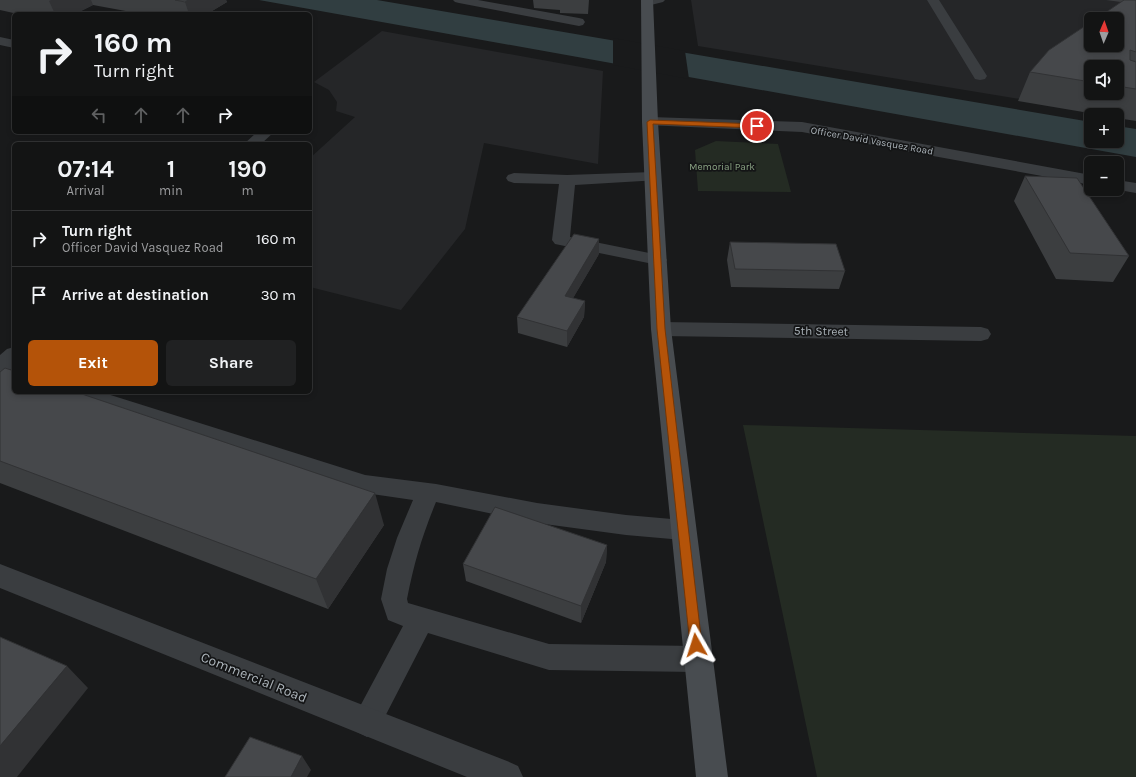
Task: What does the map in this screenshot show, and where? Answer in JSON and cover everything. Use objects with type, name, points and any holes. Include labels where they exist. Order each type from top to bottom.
[{"type":"street","points":[[933,0],[980,76]]},
{"type":"street","points":[[651,1],[648,33],[650,122],[661,329],[697,659],[712,777]]},
{"type":"street","points":[[0,41],[12,44]]},
{"type":"street","name":"Officer David Vasquez Road","points":[[650,122],[802,127],[1084,179]]},
{"type":"street","points":[[254,142],[264,134]]},
{"type":"street","points":[[1124,186],[1136,188]]},
{"type":"street","name":"5th Street","points":[[661,329],[981,334]]},
{"type":"street","points":[[0,368],[12,356]]},
{"type":"street","name":"Commercial Road","points":[[0,576],[507,777]]},
{"type":"lane","points":[[459,0],[579,22]]},
{"type":"lane","points":[[514,178],[567,180],[653,177]]},
{"type":"lane","points":[[567,180],[561,240],[658,260]]},
{"type":"lane","points":[[0,368],[12,372]]},
{"type":"lane","points":[[82,394],[365,484],[428,493],[538,513],[683,530]]},
{"type":"lane","points":[[428,493],[410,538],[400,569],[394,598],[397,612],[549,657],[697,659]]},
{"type":"lane","points":[[367,722],[422,619]]},
{"type":"shaded area","points":[[259,0],[377,0],[1084,121],[1084,148]]},
{"type":"shaded area","points":[[691,0],[1136,0],[1124,73],[1124,60],[1084,60],[1084,100],[1119,100],[1118,108],[1084,108],[1084,110],[698,46]]},
{"type":"shaded area","points":[[382,31],[603,71],[598,164],[484,143],[465,229],[401,310],[312,288],[312,156],[355,117],[336,111],[337,102],[329,90],[314,82]]},
{"type":"shaded area","points":[[1124,127],[1136,129],[1136,157],[1086,148],[1124,148]]},
{"type":"green space","name":"Memorial Park","points":[[716,141],[778,144],[791,192],[698,191],[695,150]]},
{"type":"green space","points":[[743,425],[1136,436],[1136,777],[817,777]]},
{"type":"pier","points":[[613,38],[685,51],[689,79],[613,65]]},
{"type":"building","points":[[175,0],[188,0],[185,2]]},
{"type":"building","points":[[1124,0],[1136,0],[1136,52],[1130,50],[1130,60],[1136,62],[1136,89],[1124,87],[1124,60],[1084,60],[1084,81],[1030,72],[1049,50],[1084,27],[1084,52],[1124,52],[1124,12],[1106,12]]},
{"type":"building","points":[[1025,176],[1077,178],[1084,188],[1084,196],[1089,196],[1129,256],[1070,253]]},
{"type":"building","points":[[574,234],[599,239],[565,296],[585,301],[567,331],[517,317]]},
{"type":"building","points":[[730,242],[836,244],[845,271],[735,269]]},
{"type":"building","points":[[5,368],[12,370],[12,394],[82,394],[375,493],[316,579],[0,461],[0,372]]},
{"type":"building","points":[[495,507],[607,545],[581,606],[463,564]]},
{"type":"building","points":[[0,637],[67,666],[0,746]]},
{"type":"building","points":[[250,737],[302,756],[291,777],[225,777]]},
{"type":"route","points":[[696,645],[661,329],[650,122],[757,126]]}]
